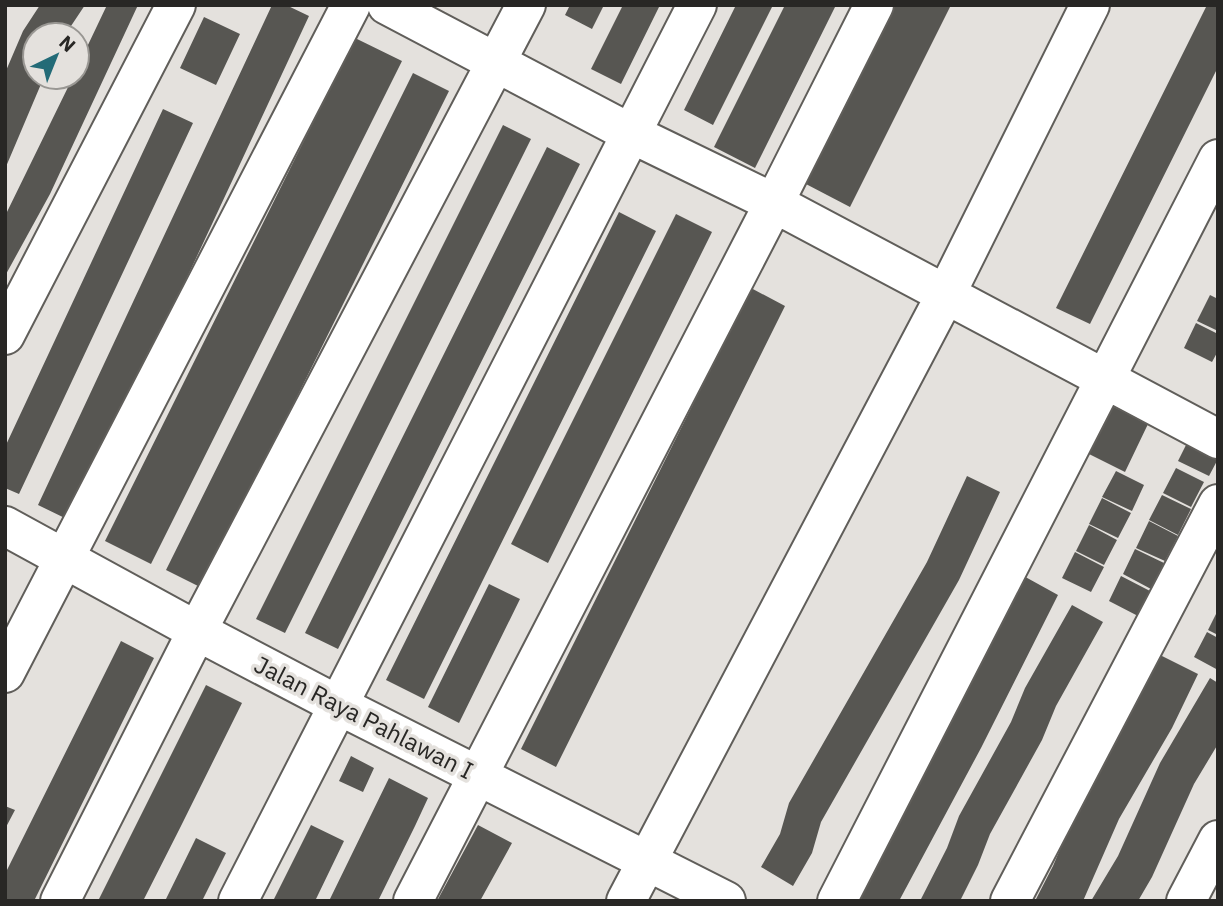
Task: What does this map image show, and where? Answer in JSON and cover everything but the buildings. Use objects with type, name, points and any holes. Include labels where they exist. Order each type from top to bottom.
[{"type":"street","points":[[5,335],[176,5]]},
{"type":"street","points":[[5,673],[351,5]]},
{"type":"street","points":[[387,5],[630,133],[774,203],[1218,439]]},
{"type":"street","points":[[60,901],[197,631],[526,5]]},
{"type":"street","points":[[238,901],[697,5]]},
{"type":"street","points":[[413,901],[874,5]]},
{"type":"street","points":[[626,901],[946,294],[1090,5]]},
{"type":"street","points":[[837,901],[1218,159]]},
{"type":"street","points":[[1010,901],[1218,504]]},
{"type":"street","name":"Jalan Raya Pahlawan I","points":[[5,526],[338,705],[726,901]]},
{"type":"street","points":[[1186,901],[1218,840]]}]
